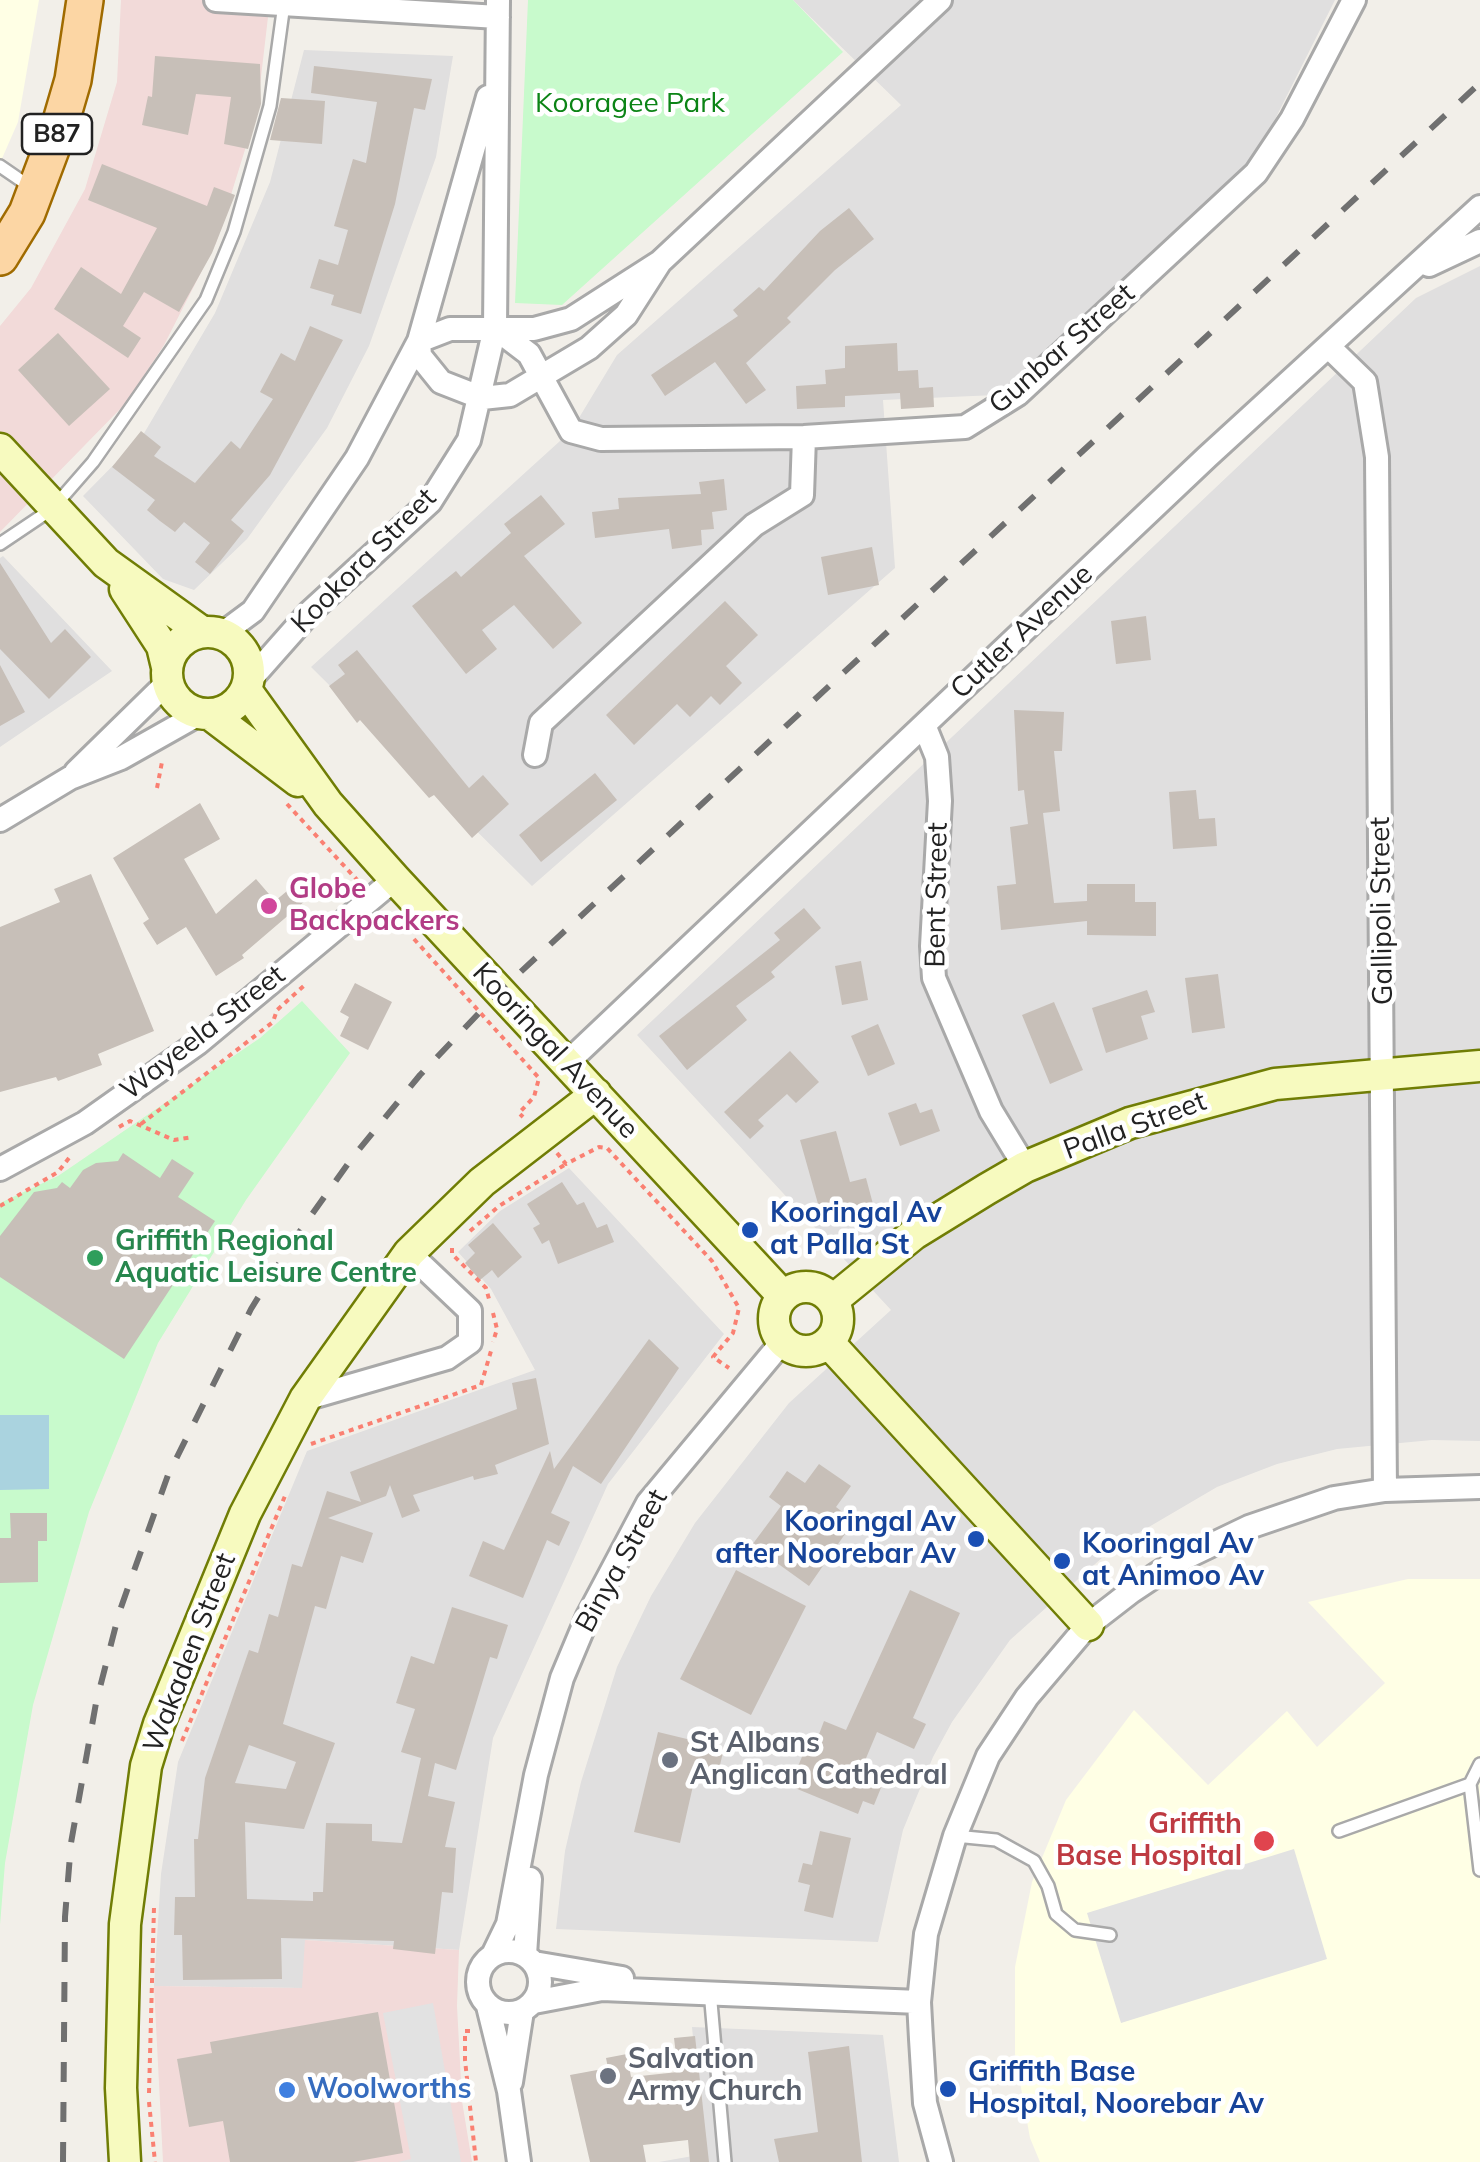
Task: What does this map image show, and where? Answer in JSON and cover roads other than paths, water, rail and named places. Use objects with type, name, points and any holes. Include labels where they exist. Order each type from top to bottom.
[{"type":"main road","name":"B87","points":[[0,258],[36,191],[73,80],[85,0]]},
{"type":"street","points":[[216,0],[498,9]]},
{"type":"street","points":[[660,262],[626,315],[589,348],[510,395],[482,398],[440,382],[420,356],[419,341],[450,329],[534,329],[571,318],[660,262],[940,0]]},
{"type":"street","name":"Gunbar Street","points":[[496,328],[520,343],[544,377],[559,415],[571,430],[600,439],[804,437],[965,427],[1009,402],[1256,172],[1292,119],[1354,0]]},
{"type":"street","name":"Kookora Street","points":[[248,686],[310,612],[430,502],[469,440],[496,328],[494,79],[498,9]]},
{"type":"street","name":"Kookora Street","points":[[212,633],[252,611],[347,472],[419,341],[494,79]]},
{"type":"street","name":"Cutler Avenue","points":[[568,1062],[1206,457],[1330,348],[1480,206]]},
{"type":"street","points":[[1409,274],[1480,242]]},
{"type":"street","name":"Gallipoli Street","points":[[1330,348],[1365,382],[1374,417],[1384,1073],[1385,1490]]},
{"type":"street","points":[[535,756],[541,723],[754,525],[802,494],[804,437]]},
{"type":"street","points":[[0,449],[106,563],[149,622],[179,703],[205,714]]},
{"type":"street","points":[[0,820],[70,778],[121,758],[205,714],[226,711],[248,686],[244,652],[106,563]]},
{"type":"street","points":[[70,778],[168,675],[179,644],[212,633]]},
{"type":"street","name":"Kooringal Avenue","points":[[248,686],[384,888],[568,1062],[783,1296]]},
{"type":"street","name":"Kooringal Avenue","points":[[205,714],[328,804]]},
{"type":"street","name":"Bent Street","points":[[924,725],[937,757],[940,801],[932,946],[934,978],[991,1112],[1025,1167]]},
{"type":"street","name":"Wayeela Street","points":[[0,1169],[85,1123],[198,1043],[384,888]]},
{"type":"street","name":"Palla Street","points":[[833,1300],[914,1234],[1025,1167],[1130,1124],[1218,1096],[1325,1076],[1480,1066]]},
{"type":"street","name":"Wakaden Street","points":[[125,2162],[121,2088],[125,1924],[146,1766],[159,1724],[244,1514],[305,1399],[409,1253],[482,1182],[596,1094]]},
{"type":"street","points":[[305,1399],[431,1364],[460,1352],[470,1342],[470,1311],[409,1253]]},
{"type":"street","points":[[808,1286],[833,1300],[838,1327],[828,1342],[810,1352],[782,1342],[774,1315],[783,1296],[808,1286]]},
{"type":"street","name":"Binya Street","points":[[493,1955],[508,1924],[528,1815],[562,1678],[612,1566],[648,1503],[782,1342]]},
{"type":"street","points":[[828,1342],[1088,1625]]},
{"type":"street","points":[[941,2162],[925,2103],[919,2002],[926,1934],[955,1836],[988,1756],[1027,1697],[1088,1625],[1174,1564],[1249,1527],[1334,1498],[1385,1490],[1480,1487]]},
{"type":"street","name":"Binya Street","points":[[528,1815],[530,1959]]},
{"type":"street","points":[[519,2162],[509,2091],[478,1979],[493,1955],[509,1950],[530,1959],[679,1988]]},
{"type":"street","points":[[509,2091],[528,2006],[541,1982],[530,1959]]},
{"type":"street","points":[[488,2006],[504,2014],[576,1990],[679,1988],[919,2002]]},
{"type":"lane","points":[[0,544],[52,509],[144,392],[206,300],[234,232],[270,106],[284,1]]},
{"type":"lane","points":[[0,166],[36,191]]},
{"type":"lane","points":[[1480,1764],[1470,1784],[1480,1870]]},
{"type":"lane","points":[[1339,1831],[1470,1784]]},
{"type":"lane","points":[[955,1836],[996,1840],[1034,1862],[1048,1886],[1056,1914],[1074,1930],[1110,1935]]},
{"type":"lane","points":[[710,1990],[725,2162]]},
{"type":"water","points":[[0,1415],[49,1415],[49,1489],[0,1490]]},
{"type":"railway","points":[[63,2162],[65,1917],[71,1843],[96,1703],[119,1613],[168,1475],[251,1309],[293,1241],[352,1158],[420,1075],[500,991],[1480,83]]},
{"type":"place","name":"Globe Backpackers","points":[[269,906]]},
{"type":"place","name":"Kooringal Av at Palla St","points":[[750,1230]]},
{"type":"place","name":"Griffith Regional Aquatic Leisure Centre","points":[[95,1258]]},
{"type":"place","name":"Kooringal Av after Noorebar Av","points":[[976,1539]]},
{"type":"place","name":"Kooringal Av at Animoo Av","points":[[1062,1561]]},
{"type":"place","name":"St Albans Anglican Cathedral","points":[[670,1760]]},
{"type":"place","name":"Griffith Base Hospital","points":[[1264,1841]]},
{"type":"place","name":"Salvation Army Church","points":[[608,2076]]},
{"type":"place","name":"Griffith Base Hospital, Noorebar Av","points":[[948,2089]]},
{"type":"place","name":"Woolworths","points":[[287,2090]]},
{"type":"park label","name":"Kooragee Park","points":[[630,104]]}]
